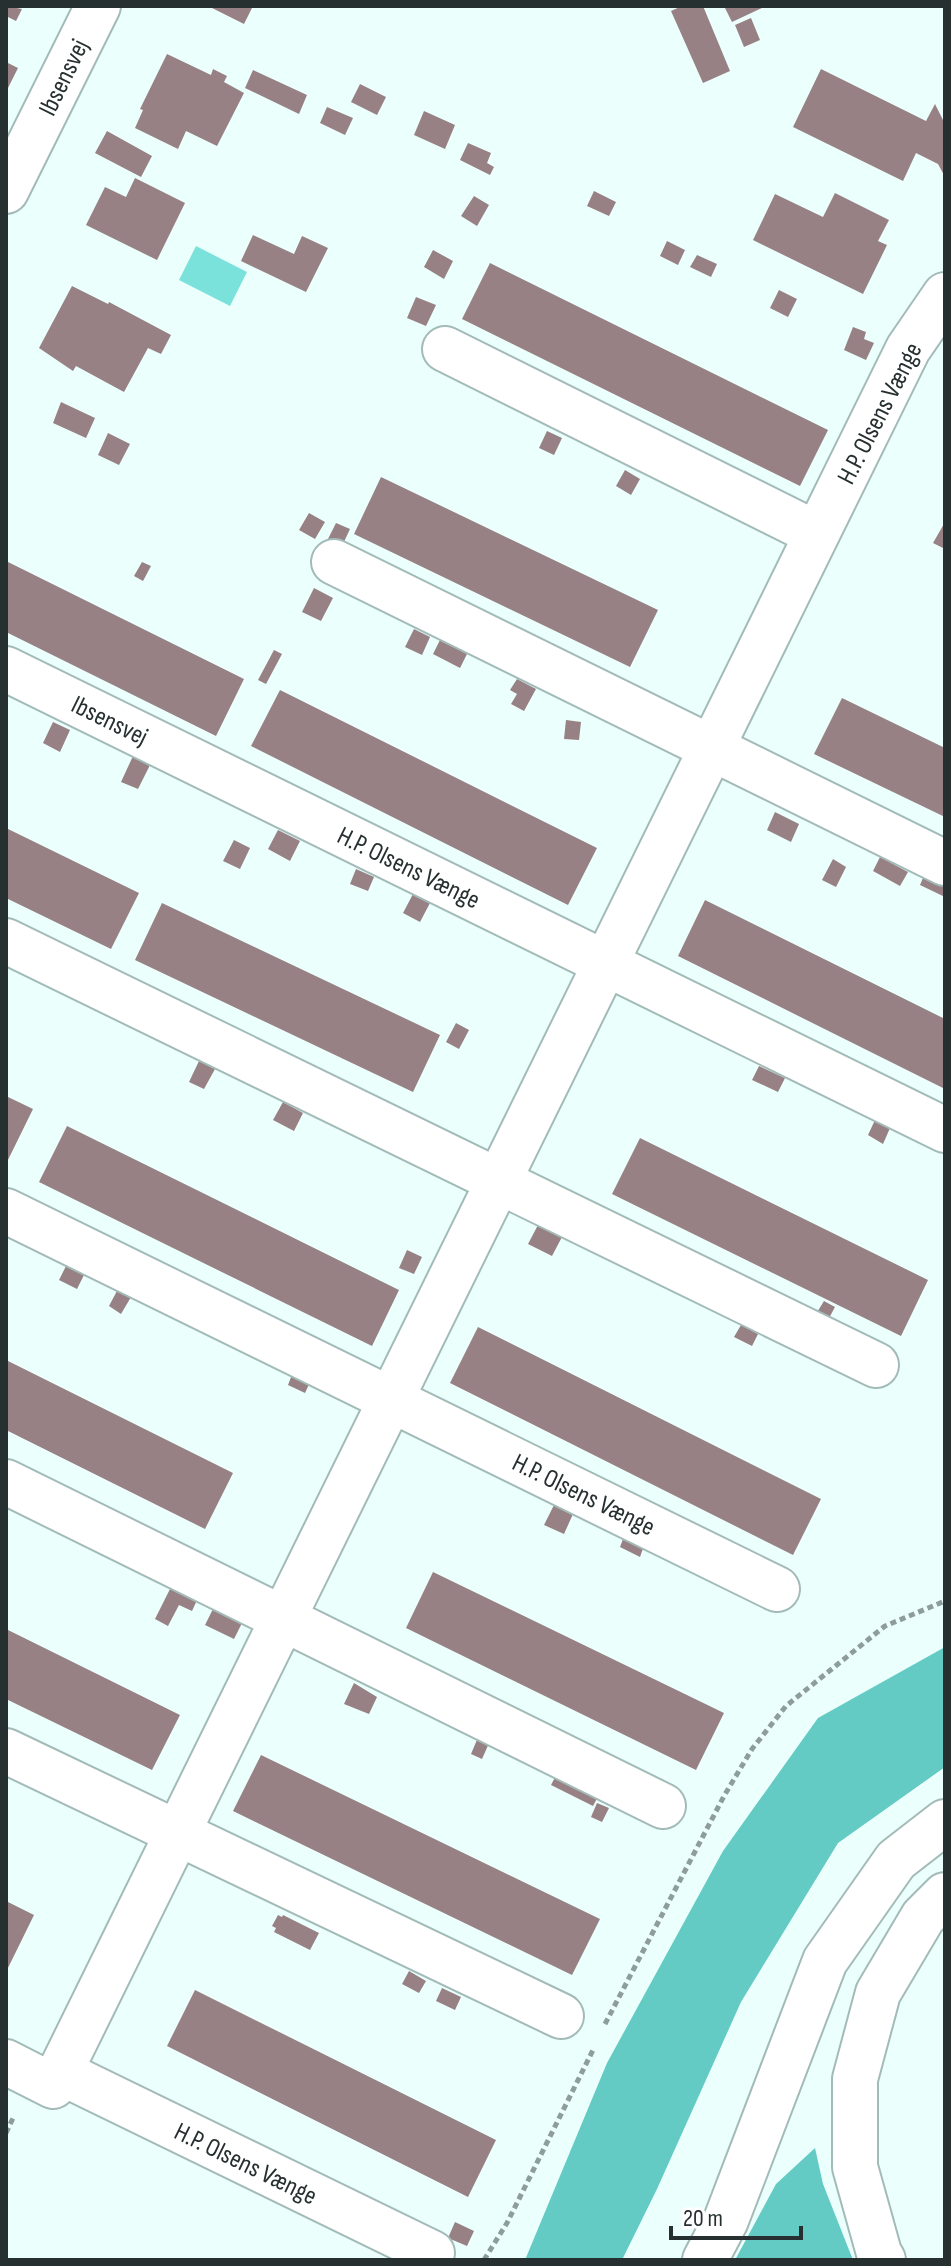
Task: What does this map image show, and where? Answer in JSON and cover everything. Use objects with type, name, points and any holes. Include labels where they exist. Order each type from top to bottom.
[{"type":"main road","name":"Ibsensvej","points":[[6,191],[98,6]]},
{"type":"main road","name":"H.P. Olsens Vænge","points":[[432,2253],[60,2072],[908,349],[945,295]]},
{"type":"main road","points":[[445,349],[817,534]]},
{"type":"main road","points":[[334,562],[945,863]]},
{"type":"main road","name":"Ibsensvej","points":[[6,669],[213,771]]},
{"type":"main road","name":"H.P. Olsens Vænge","points":[[213,771],[945,1130]]},
{"type":"main road","points":[[6,941],[876,1365]]},
{"type":"main road","name":"H.P. Olsens Vænge","points":[[6,1211],[777,1589]]},
{"type":"main road","points":[[6,1482],[663,1806]]},
{"type":"main road","points":[[6,1751],[561,2016]]},
{"type":"main road","points":[[705,2260],[726,2220],[825,1961],[896,1860],[945,1822]]},
{"type":"main road","points":[[883,2260],[855,2167],[855,2079],[878,1993],[923,1917],[945,1895]]},
{"type":"main road","points":[[6,2062],[53,2086],[60,2072]]},
{"type":"path","points":[[601,2034],[724,1796],[752,1749],[786,1706],[885,1626],[945,1601]]},
{"type":"path","points":[[484,2260],[507,2223],[594,2047]]},
{"type":"shaded area","points":[[196,246],[247,272],[230,306],[179,280]]},
{"type":"shaded area","points":[[945,1647],[945,1767],[838,1843],[741,2002],[622,2260],[525,2260],[607,2063],[723,1851],[818,1718]]},
{"type":"shaded area","points":[[815,2148],[823,2184],[853,2260],[735,2260],[776,2184]]},
{"type":"building","points":[[6,6],[22,9],[16,21],[8,17],[6,22]]},
{"type":"building","points":[[208,6],[253,6],[244,24]]},
{"type":"building","points":[[682,6],[703,6],[730,71],[703,83],[671,11]]},
{"type":"building","points":[[724,6],[766,6],[732,22]]},
{"type":"building","points":[[751,18],[760,40],[744,47],[735,25]]},
{"type":"building","points":[[167,54],[211,75],[213,69],[227,76],[224,82],[244,93],[217,146],[186,131],[178,149],[135,128],[143,110],[140,109]]},
{"type":"building","points":[[6,62],[18,68],[6,92]]},
{"type":"building","points":[[821,69],[926,121],[935,104],[945,124],[945,177],[938,164],[916,153],[903,181],[793,127]]},
{"type":"building","points":[[253,70],[307,95],[299,114],[245,88]]},
{"type":"building","points":[[360,84],[386,97],[377,115],[351,102]]},
{"type":"building","points":[[327,107],[353,118],[345,135],[320,123]]},
{"type":"building","points":[[424,111],[455,125],[445,149],[414,135]]},
{"type":"building","points":[[107,131],[152,156],[141,177],[95,153]]},
{"type":"building","points":[[468,143],[491,153],[487,163],[494,167],[490,175],[460,160]]},
{"type":"building","points":[[135,178],[185,203],[157,260],[86,225],[105,187],[126,197]]},
{"type":"building","points":[[594,191],[616,202],[609,216],[587,206]]},
{"type":"building","points":[[835,193],[889,220],[878,241],[887,245],[863,294],[753,240],[775,194],[823,217]]},
{"type":"building","points":[[474,196],[489,205],[477,226],[461,216]]},
{"type":"building","points":[[253,235],[294,254],[302,236],[328,248],[306,292],[241,261]]},
{"type":"building","points":[[667,241],[685,250],[678,265],[660,256]]},
{"type":"building","points":[[433,250],[453,261],[444,279],[424,267]]},
{"type":"building","points":[[697,255],[717,264],[711,277],[690,267]]},
{"type":"building","points":[[490,263],[828,430],[800,486],[462,319]]},
{"type":"building","points":[[72,286],[171,335],[161,354],[148,348],[124,392],[76,366],[73,371],[39,348]]},
{"type":"building","points":[[779,290],[797,299],[788,317],[770,308]]},
{"type":"building","points":[[416,297],[436,305],[426,326],[407,318]]},
{"type":"building","points":[[853,327],[866,332],[864,339],[874,343],[866,360],[844,350]]},
{"type":"building","points":[[61,402],[95,418],[86,438],[53,423]]},
{"type":"building","points":[[547,431],[562,438],[554,455],[539,448]]},
{"type":"building","points":[[108,433],[130,444],[119,465],[98,455]]},
{"type":"building","points":[[625,470],[640,479],[631,495],[616,486]]},
{"type":"building","points":[[381,477],[658,610],[630,667],[354,534]]},
{"type":"building","points":[[309,513],[325,522],[315,539],[299,530]]},
{"type":"building","points":[[945,522],[945,549],[933,543]]},
{"type":"building","points":[[336,523],[350,529],[342,546],[328,539]]},
{"type":"building","points":[[6,561],[244,679],[216,736],[6,632]]},
{"type":"building","points":[[142,562],[151,566],[143,581],[134,576]]},
{"type":"building","points":[[314,588],[333,598],[321,621],[302,612]]},
{"type":"building","points":[[414,629],[430,637],[422,655],[405,647]]},
{"type":"building","points":[[440,640],[467,654],[460,668],[433,654]]},
{"type":"building","points":[[274,650],[282,654],[266,684],[258,680]]},
{"type":"building","points":[[517,679],[536,689],[524,711],[511,704],[517,694],[510,690]]},
{"type":"building","points":[[280,690],[597,848],[568,905],[251,746]]},
{"type":"building","points":[[842,698],[945,748],[945,817],[814,754]]},
{"type":"building","points":[[566,720],[581,722],[579,740],[564,739]]},
{"type":"building","points":[[53,722],[70,730],[60,752],[43,743]]},
{"type":"building","points":[[133,756],[150,765],[138,789],[121,782]]},
{"type":"building","points":[[775,812],[799,824],[791,842],[767,830]]},
{"type":"building","points":[[6,828],[139,893],[111,949],[6,898]]},
{"type":"building","points":[[278,830],[300,841],[290,861],[268,849]]},
{"type":"building","points":[[234,840],[250,848],[240,869],[223,861]]},
{"type":"building","points":[[880,857],[908,872],[900,886],[873,871]]},
{"type":"building","points":[[833,859],[846,867],[836,887],[822,880]]},
{"type":"building","points":[[356,869],[374,877],[368,891],[350,884]]},
{"type":"building","points":[[926,871],[945,879],[945,897],[920,885]]},
{"type":"building","points":[[413,894],[430,903],[420,922],[403,913]]},
{"type":"building","points":[[705,900],[945,1019],[945,1089],[678,956]]},
{"type":"building","points":[[162,903],[440,1035],[413,1092],[135,960]]},
{"type":"building","points":[[456,1023],[469,1030],[459,1049],[446,1042]]},
{"type":"building","points":[[199,1061],[215,1069],[204,1089],[189,1082]]},
{"type":"building","points":[[759,1066],[785,1078],[778,1092],[752,1080]]},
{"type":"building","points":[[6,1096],[33,1109],[6,1164]]},
{"type":"building","points":[[283,1102],[303,1113],[294,1131],[273,1120]]},
{"type":"building","points":[[875,1120],[890,1128],[883,1144],[868,1135]]},
{"type":"building","points":[[67,1126],[399,1290],[372,1346],[39,1182]]},
{"type":"building","points":[[640,1138],[928,1280],[901,1336],[612,1194]]},
{"type":"building","points":[[538,1225],[562,1237],[552,1256],[528,1244]]},
{"type":"building","points":[[407,1250],[422,1257],[414,1274],[399,1268]]},
{"type":"building","points":[[68,1262],[86,1271],[77,1289],[59,1280]]},
{"type":"building","points":[[118,1289],[131,1297],[121,1314],[109,1306]]},
{"type":"building","points":[[824,1301],[835,1307],[828,1320],[816,1314]]},
{"type":"building","points":[[741,1325],[758,1334],[752,1346],[734,1337]]},
{"type":"building","points":[[478,1327],[821,1499],[793,1555],[450,1383]]},
{"type":"building","points":[[6,1360],[233,1473],[205,1529],[6,1430]]},
{"type":"building","points":[[293,1372],[311,1380],[305,1393],[288,1385]]},
{"type":"building","points":[[554,1505],[573,1514],[564,1534],[544,1525]]},
{"type":"building","points":[[628,1537],[645,1543],[640,1557],[620,1547],[623,1539],[627,1541]]},
{"type":"building","points":[[433,1572],[724,1713],[696,1770],[406,1628]]},
{"type":"building","points":[[172,1585],[198,1598],[192,1611],[179,1605],[168,1626],[155,1619]]},
{"type":"building","points":[[214,1607],[243,1621],[234,1639],[205,1625]]},
{"type":"building","points":[[6,1629],[180,1715],[152,1770],[6,1699]]},
{"type":"building","points":[[354,1683],[377,1697],[369,1714],[344,1704]]},
{"type":"building","points":[[479,1735],[490,1741],[482,1759],[471,1754]]},
{"type":"building","points":[[261,1755],[600,1919],[572,1975],[233,1811]]},
{"type":"building","points":[[560,1768],[602,1789],[593,1806],[551,1785]]},
{"type":"building","points":[[597,1803],[609,1808],[602,1822],[591,1817]]},
{"type":"building","points":[[6,1901],[34,1915],[6,1972]]},
{"type":"building","points":[[278,1915],[319,1933],[310,1950],[274,1932],[276,1928],[272,1926]]},
{"type":"building","points":[[409,1971],[426,1981],[419,1993],[402,1984]]},
{"type":"building","points":[[442,1988],[461,1997],[455,2010],[436,2001]]},
{"type":"building","points":[[195,1990],[496,2140],[468,2197],[167,2046]]},
{"type":"building","points":[[455,2222],[474,2231],[467,2246],[448,2238]]}]
